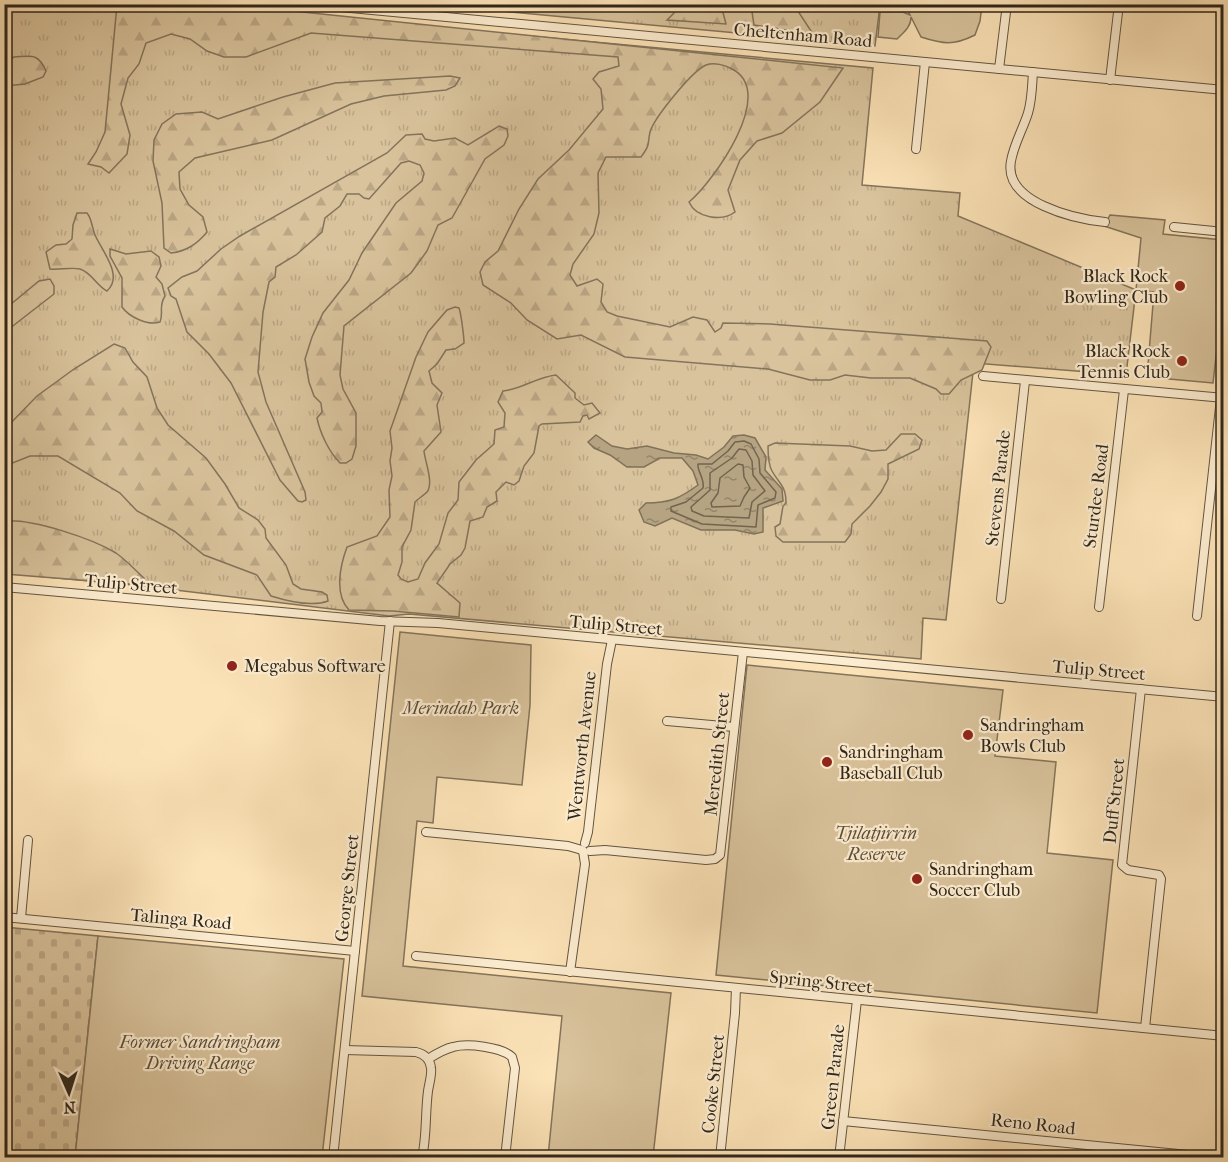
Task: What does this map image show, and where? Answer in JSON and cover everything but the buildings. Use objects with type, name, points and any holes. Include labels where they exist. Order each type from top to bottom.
[{"type":"street","name":"Cheltenham Road","points":[[309,4],[1223,90]]},
{"type":"street","points":[[999,69],[1007,4]]},
{"type":"street","points":[[1110,80],[1119,4]]},
{"type":"street","points":[[916,149],[925,62]]},
{"type":"street","points":[[1033,72],[1028,114],[1010,163],[1014,182],[1030,199],[1075,218],[1105,222]]},
{"type":"street","points":[[1223,90],[1224,84]]},
{"type":"street","points":[[1174,227],[1224,232]]},
{"type":"street","points":[[982,376],[1222,398],[1197,616]]},
{"type":"street","name":"Stevens Parade","points":[[1001,599],[1025,381]]},
{"type":"street","name":"Sturdee Road","points":[[1099,607],[1124,390]]},
{"type":"street","name":"Tulip Street","points":[[4,587],[609,639],[1224,697]]},
{"type":"street","name":"George Street","points":[[333,1158],[390,621]]},
{"type":"street","name":"Wentworth Avenue","points":[[573,972],[609,639]]},
{"type":"street","name":"Meredith Street","points":[[586,848],[706,860],[718,858],[721,851],[743,652]]},
{"type":"street","name":"Duff Street","points":[[1141,689],[1122,865],[1128,870],[1155,873],[1161,879],[1145,1028]]},
{"type":"street","points":[[667,721],[734,727]]},
{"type":"street","points":[[426,832],[586,848]]},
{"type":"street","points":[[21,918],[28,840]]},
{"type":"street","name":"Talinga Road","points":[[4,917],[355,951]]},
{"type":"street","name":"Spring Street","points":[[416,956],[1224,1036]]},
{"type":"street","name":"Cooke Street","points":[[720,1158],[738,989]]},
{"type":"street","name":"Green Parade","points":[[839,1158],[857,1000]]},
{"type":"street","points":[[428,1059],[449,1048],[460,1046],[499,1049],[512,1057],[515,1068],[505,1158]]},
{"type":"street","points":[[345,1050],[416,1052],[428,1059],[431,1072],[422,1158]]},
{"type":"street","name":"Reno Road","points":[[843,1121],[1220,1158]]},
{"type":"green space","points":[[4,5],[196,5],[873,68],[862,185],[960,193],[958,216],[1136,290],[1126,375],[974,363],[946,620],[923,618],[921,659],[409,614],[389,616],[142,586],[5,573]]},
{"type":"green space","points":[[117,5],[235,5],[843,68],[820,102],[782,133],[757,141],[740,160],[728,190],[735,212],[723,217],[703,215],[697,212],[689,202],[712,176],[737,137],[745,116],[748,97],[744,80],[732,69],[712,64],[700,69],[683,85],[658,116],[641,157],[606,157],[598,173],[599,213],[594,234],[573,264],[570,275],[577,286],[597,279],[603,284],[601,302],[607,312],[617,316],[670,327],[693,317],[707,320],[715,332],[721,328],[723,323],[770,324],[987,341],[991,347],[982,370],[961,380],[949,394],[941,394],[936,389],[910,378],[845,375],[830,380],[810,380],[768,369],[625,357],[581,335],[557,339],[527,320],[511,303],[483,285],[480,272],[485,262],[498,251],[519,209],[538,179],[569,150],[603,109],[601,89],[593,79],[599,72],[619,66],[618,57],[311,33],[246,57],[224,57],[207,51],[190,39],[171,34],[146,43],[139,64],[128,78],[121,104],[130,135],[127,154],[109,173],[101,167],[88,164],[105,132]]},
{"type":"green space","points":[[437,5],[880,5],[875,46]]},
{"type":"green space","points":[[678,5],[721,5],[726,24],[667,20]]},
{"type":"green space","points":[[751,5],[794,5],[813,34],[754,25]]},
{"type":"green space","points":[[906,5],[982,5],[975,35],[960,41],[942,42],[921,37],[911,17],[905,32],[897,39],[878,37],[880,12],[903,12],[910,15]]},
{"type":"green space","points":[[14,57],[37,58],[46,71],[43,77],[25,84],[5,86],[5,62]]},
{"type":"green space","points":[[450,76],[460,78],[455,86],[446,90],[384,96],[351,104],[272,140],[195,158],[179,172],[180,189],[189,205],[203,217],[207,232],[182,251],[171,253],[164,248],[162,203],[153,161],[154,140],[162,124],[176,114],[202,112],[218,119],[283,97],[335,83]]},
{"type":"green space","points":[[499,126],[507,129],[508,136],[504,145],[485,159],[452,218],[438,225],[427,251],[411,273],[344,326],[340,375],[343,389],[356,413],[356,446],[352,459],[346,463],[340,463],[336,459],[323,436],[317,418],[322,412],[321,403],[314,396],[305,359],[323,313],[349,280],[362,253],[396,203],[422,181],[424,173],[420,165],[409,161],[401,163],[369,199],[359,194],[347,194],[340,206],[325,218],[322,232],[296,255],[276,267],[275,277],[269,282],[263,312],[258,372],[266,402],[305,492],[306,500],[298,501],[280,480],[231,383],[209,354],[187,332],[176,299],[171,296],[168,288],[182,277],[197,271],[221,249],[240,236],[387,153],[406,135],[422,134],[425,139],[434,141],[455,138],[468,145]]},
{"type":"green space","points":[[77,213],[89,215],[95,235],[110,263],[113,278],[112,285],[107,291],[80,269],[50,269],[46,252],[72,239]]},
{"type":"green space","name":"Black Rock Bowling Club","points":[[1110,215],[1165,220],[1163,234],[1223,240],[1223,339],[1218,339],[1213,383],[1147,377],[1154,292],[1136,290],[1141,238],[1104,226]]},
{"type":"green space","points":[[110,249],[126,254],[151,251],[159,257],[161,266],[156,277],[162,284],[165,296],[160,322],[150,323],[139,320],[122,307],[122,278],[110,256]]},
{"type":"green space","points":[[50,279],[54,286],[54,294],[5,332],[5,309],[39,281]]},
{"type":"green space","points":[[455,307],[460,311],[464,343],[455,349],[446,350],[437,364],[429,371],[432,383],[442,393],[437,405],[441,432],[424,451],[430,483],[427,492],[415,502],[411,530],[402,547],[402,562],[398,575],[401,579],[408,582],[418,579],[425,563],[439,544],[448,513],[458,500],[459,482],[476,460],[494,444],[495,430],[504,427],[505,413],[498,402],[503,391],[556,375],[575,393],[575,398],[584,405],[592,403],[600,413],[589,419],[587,415],[583,416],[580,422],[539,426],[534,453],[524,466],[519,481],[514,485],[506,482],[496,492],[497,501],[487,507],[483,517],[470,521],[465,548],[437,583],[460,603],[459,617],[349,610],[341,596],[340,588],[342,563],[347,547],[377,536],[390,517],[392,448],[390,431],[416,357],[428,332],[447,310]]},
{"type":"green space","points":[[114,344],[125,348],[133,362],[147,377],[157,408],[168,425],[206,458],[239,508],[258,520],[265,529],[266,538],[286,565],[293,584],[301,589],[322,592],[327,595],[328,601],[307,603],[271,596],[257,575],[204,555],[174,531],[137,511],[120,493],[58,456],[30,456],[5,466],[5,429],[37,396]]},
{"type":"green space","points":[[901,434],[915,434],[922,440],[919,449],[888,464],[888,479],[881,492],[852,524],[851,534],[845,542],[783,542],[776,536],[775,527],[780,524],[786,497],[784,489],[771,468],[768,446],[775,443],[850,446],[872,451],[886,450]]},
{"type":"green space","points":[[5,521],[46,526],[105,547],[120,556],[144,578],[143,585],[5,574]]},
{"type":"green space","name":"Merindah Park","points":[[400,632],[531,645],[530,705],[522,785],[437,777],[433,823],[417,821],[403,966],[671,993],[653,1157],[597,1151],[595,1157],[548,1157],[562,1016],[362,996]]},
{"type":"green space","name":"Tjilatjirrin Reserve","points":[[747,665],[1003,690],[995,756],[1056,762],[1047,853],[1113,860],[1097,1013],[716,975]]},
{"type":"green space","points":[[4,927],[98,936],[75,1157],[5,1157]]},
{"type":"green space","name":"Former Sandringham Driving Range","points":[[98,936],[344,959],[322,1157],[75,1157]]},
{"type":"water","points":[[596,435],[612,446],[627,449],[647,446],[708,459],[724,447],[733,436],[744,435],[755,438],[766,457],[765,470],[782,489],[783,501],[763,508],[763,532],[754,534],[735,530],[701,530],[672,518],[655,526],[644,522],[639,510],[646,503],[674,499],[698,485],[693,471],[682,458],[660,458],[644,467],[627,467],[610,455],[594,448],[588,442]]},
{"type":"place","name":"Black Rock Bowling Club","points":[[1180,286]]},
{"type":"place","name":"Black Rock Tennis Club","points":[[1182,361]]},
{"type":"place","name":"Megabus Software","points":[[232,666]]},
{"type":"place","name":"Sandringham Bowls Club","points":[[968,735]]},
{"type":"place","name":"Sandringham Baseball Club","points":[[827,762]]},
{"type":"place","name":"Sandringham Soccer Club","points":[[917,879]]}]
